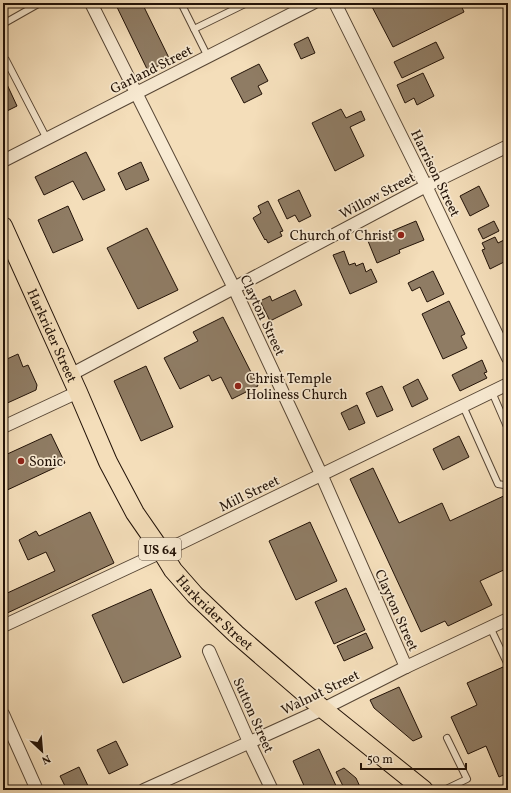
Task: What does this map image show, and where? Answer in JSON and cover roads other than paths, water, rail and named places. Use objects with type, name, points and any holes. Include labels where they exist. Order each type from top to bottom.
[{"type":"main road","name":"Harkrider Street","points":[[3,226],[108,462],[135,513],[173,570],[195,595],[236,634],[323,708],[424,790]]},
{"type":"street","name":"Clayton Street","points":[[91,3],[234,288],[321,474],[406,667]]},
{"type":"street","name":"Garland Street","points":[[3,161],[208,57],[296,10],[313,3]]},
{"type":"street","name":"Harrison Street","points":[[335,3],[426,186],[508,358]]},
{"type":"street","name":"Willow Street","points":[[70,375],[426,186],[508,146]]},
{"type":"street","name":"Mill Street","points":[[3,626],[162,552],[508,384]]},
{"type":"street","points":[[3,427],[78,392]]},
{"type":"street","name":"Walnut Street","points":[[144,790],[323,708],[508,619]]},
{"type":"street","name":"Sutton Street","points":[[209,651],[272,790]]},
{"type":"street","points":[[3,714],[37,790]]},
{"type":"lane","points":[[3,23],[40,3]]},
{"type":"lane","points":[[181,3],[208,57]]},
{"type":"lane","points":[[194,29],[247,3]]},
{"type":"lane","points":[[3,62],[6,60],[47,139]]},
{"type":"lane","points":[[492,392],[508,429]]},
{"type":"lane","points":[[463,406],[498,484],[504,485],[508,483]]},
{"type":"lane","points":[[490,627],[508,665]]},
{"type":"lane","points":[[444,790],[467,779],[447,738]]},
{"type":"place","name":"Church of Christ","points":[[401,235]]},
{"type":"place","name":"Christ Temple Holiness Church","points":[[238,386]]},
{"type":"place","name":"Sonic","points":[[21,461]]}]
